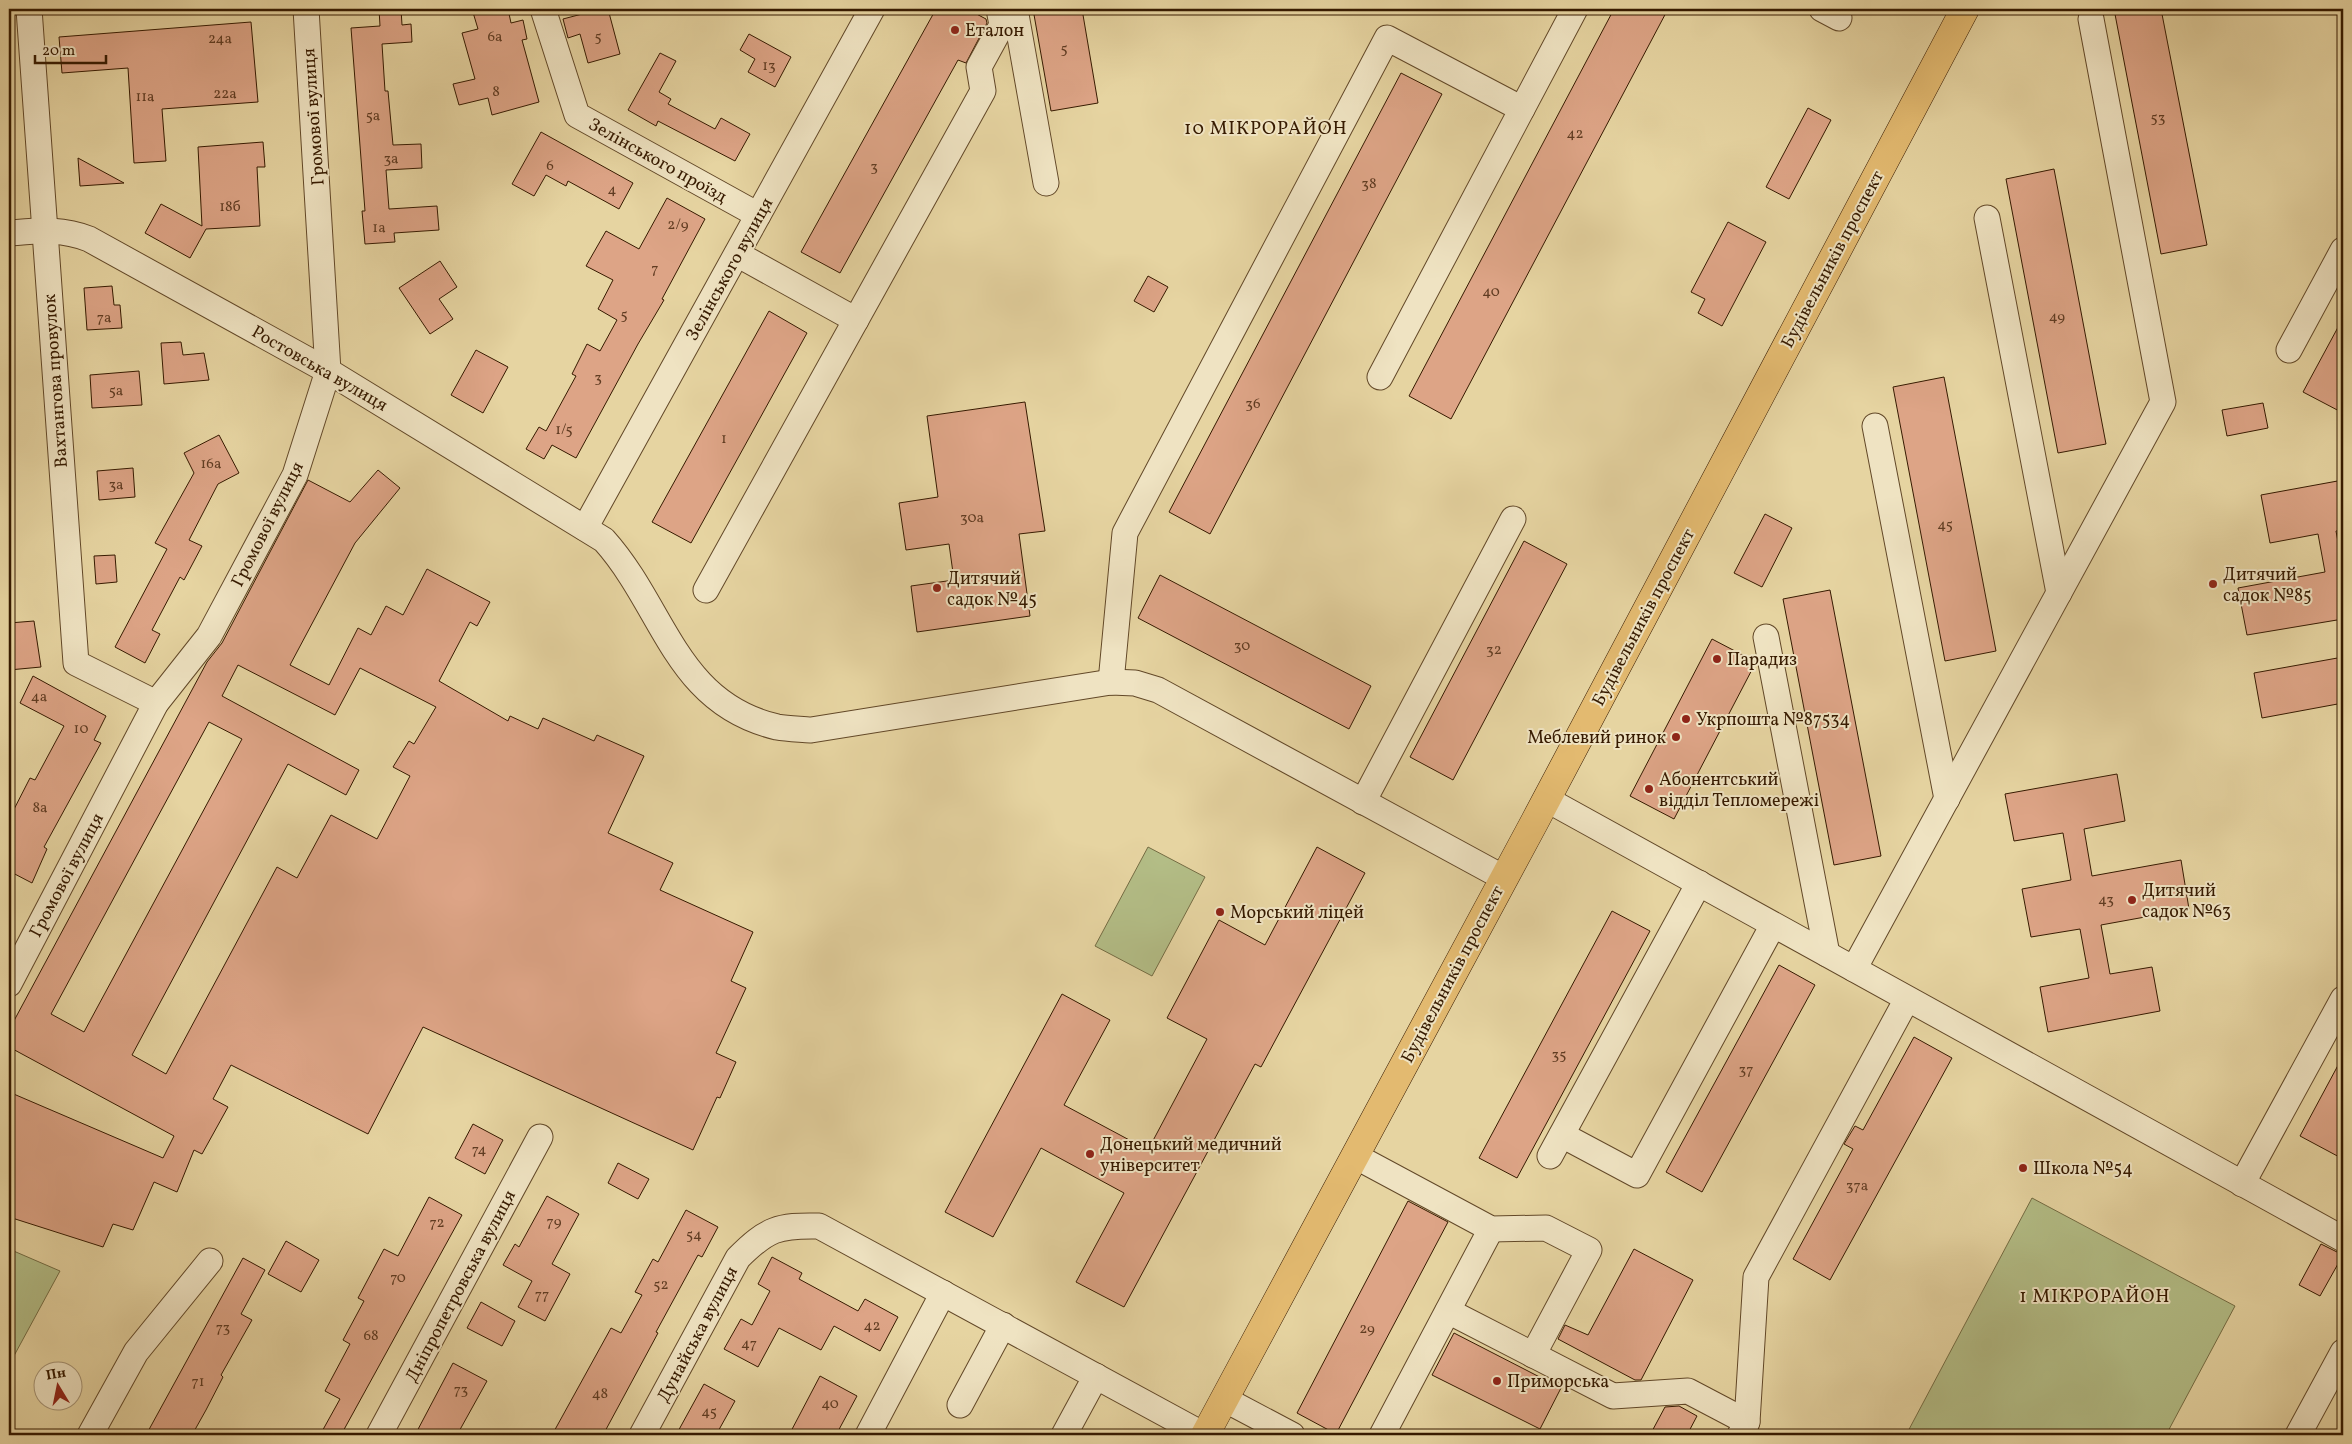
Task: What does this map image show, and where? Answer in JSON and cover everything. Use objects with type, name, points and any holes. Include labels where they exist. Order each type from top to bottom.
[{"type":"main road","name":"Будівельників проспект","points":[[1204,1435],[1504,878],[1965,9]]},
{"type":"street","name":"Вахтангова провулок","points":[[29,9],[76,664],[156,703]]},
{"type":"street","name":"Громової вулиця","points":[[12,970],[156,703],[210,636],[295,476],[328,370],[306,9]]},
{"type":"street","name":"Зелінського проїзд","points":[[543,9],[577,115],[758,215]]},
{"type":"street","name":"Зелінського вулиця","points":[[585,528],[872,9]]},
{"type":"street","points":[[706,590],[983,91],[979,67],[1002,25],[1000,9]]},
{"type":"street","points":[[1015,9],[1046,183]]},
{"type":"street","points":[[1380,377],[1575,9]]},
{"type":"street","points":[[1854,969],[2163,402],[2091,19]]},
{"type":"street","points":[[1111,682],[1125,533],[1387,38],[1522,109]]},
{"type":"street","points":[[1987,218],[2059,594]]},
{"type":"street","name":"Ростовська вулиця","points":[[9,233],[45,230],[70,232],[89,239],[328,370],[604,540],[622,560],[692,676],[717,699],[746,716],[778,727],[812,730],[1111,682],[1135,684],[1158,690],[1504,878]]},
{"type":"street","points":[[2289,350],[2343,250]]},
{"type":"street","points":[[737,254],[856,320]]},
{"type":"street","points":[[1875,426],[1947,799]]},
{"type":"street","points":[[1364,802],[1513,520]]},
{"type":"street","points":[[1766,637],[1827,954]]},
{"type":"street","points":[[1546,799],[2343,1239]]},
{"type":"street","points":[[1699,883],[1556,1146],[1637,1176],[1774,925]]},
{"type":"street","points":[[1743,1429],[1756,1277],[1907,998]]},
{"type":"street","points":[[2242,1184],[2343,999]]},
{"type":"street","name":"Дніпропетровська вулиця","points":[[379,1435],[540,1136]]},
{"type":"street","points":[[1355,1156],[1491,1229],[1546,1228],[1589,1250],[1533,1355]]},
{"type":"street","name":"Дунайська вулиця","points":[[642,1435],[738,1258],[760,1236],[788,1225],[819,1226],[1204,1435]]},
{"type":"street","points":[[1382,1435],[1491,1229]]},
{"type":"street","points":[[90,1435],[136,1352],[210,1261]]},
{"type":"street","points":[[868,1435],[943,1293]]},
{"type":"street","points":[[1448,1311],[1613,1396],[1688,1390],[1743,1429]]},
{"type":"street","points":[[960,1405],[1003,1325]]},
{"type":"street","points":[[2298,1435],[2343,1352]]},
{"type":"street","points":[[1064,1435],[1096,1376]]},
{"type":"street","points":[[1224,1399],[1292,1435]]},
{"type":"green space","points":[[1148,847],[1205,877],[1152,976],[1095,946]]},
{"type":"green space","points":[[2032,1198],[2235,1306],[2166,1435],[1906,1435]]},
{"type":"green space","points":[[9,1249],[60,1271],[9,1365]]},
{"type":"building","points":[[379,9],[401,9],[402,25],[411,24],[412,42],[382,44],[385,91],[388,91],[393,145],[421,144],[422,168],[386,170],[389,209],[437,206],[439,230],[394,233],[395,242],[365,244],[362,211],[365,211],[351,28],[380,26]]},
{"type":"building","points":[[472,9],[508,9],[511,23],[523,20],[527,39],[522,40],[539,102],[492,115],[488,98],[459,105],[453,84],[475,79],[462,33],[478,29]]},
{"type":"building","points":[[601,9],[608,9],[620,54],[588,63],[580,34],[568,38],[563,19]]},
{"type":"building","points":[[936,9],[967,9],[986,19],[987,23],[966,63],[958,60],[840,273],[801,252]]},
{"type":"building","points":[[1033,9],[1082,9],[1098,103],[1051,111]]},
{"type":"building","points":[[1614,9],[1668,9],[1451,419],[1409,396]]},
{"type":"building","points":[[2114,9],[2161,9],[2207,245],[2161,254]]},
{"type":"building","points":[[251,22],[258,102],[162,109],[166,161],[134,163],[128,68],[62,73],[59,37]]},
{"type":"building","points":[[749,34],[791,57],[775,87],[748,72],[755,59],[740,50]]},
{"type":"building","points":[[660,53],[676,61],[659,92],[671,99],[668,104],[715,129],[721,118],[750,134],[735,161],[658,121],[656,126],[628,110]]},
{"type":"building","points":[[1401,73],[1442,94],[1210,534],[1169,512]]},
{"type":"building","points":[[1808,108],[1831,120],[1789,199],[1766,187]]},
{"type":"building","points":[[541,132],[633,183],[619,209],[568,181],[566,186],[546,175],[534,196],[512,184]]},
{"type":"building","points":[[263,142],[265,167],[257,167],[260,226],[206,229],[190,258],[145,233],[161,204],[202,226],[198,147]]},
{"type":"building","points":[[78,158],[124,183],[80,186]]},
{"type":"building","points":[[2054,169],[2106,444],[2058,453],[2006,179]]},
{"type":"building","points":[[667,198],[705,219],[662,299],[664,300],[576,458],[552,445],[544,459],[526,449],[539,427],[546,431],[576,376],[572,374],[587,344],[600,351],[617,320],[598,309],[613,280],[586,266],[606,231],[639,249]]},
{"type":"building","points":[[1728,222],[1766,242],[1722,326],[1698,313],[1705,299],[1691,292]]},
{"type":"building","points":[[440,261],[457,287],[439,299],[453,319],[430,334],[399,288]]},
{"type":"building","points":[[1148,276],[1168,287],[1154,312],[1134,301]]},
{"type":"building","points":[[112,286],[114,305],[120,305],[122,328],[87,330],[84,288]]},
{"type":"building","points":[[769,311],[807,333],[691,543],[652,522]]},
{"type":"building","points":[[2343,318],[2343,413],[2303,392]]},
{"type":"building","points":[[181,342],[183,355],[204,353],[209,380],[164,384],[161,343]]},
{"type":"building","points":[[476,350],[508,367],[483,413],[451,395]]},
{"type":"building","points":[[139,371],[142,405],[92,408],[90,375]]},
{"type":"building","points":[[1944,377],[1996,651],[1945,661],[1893,387]]},
{"type":"building","points":[[1025,402],[1045,531],[1019,534],[1030,616],[917,632],[911,586],[954,580],[949,544],[906,550],[899,503],[938,497],[927,416]]},
{"type":"building","points":[[2263,403],[2268,428],[2227,436],[2222,410]]},
{"type":"building","points":[[219,435],[239,473],[218,484],[189,540],[202,546],[184,580],[180,577],[152,630],[160,634],[145,663],[115,647],[167,549],[155,543],[194,473],[184,453]]},
{"type":"building","points":[[133,468],[135,497],[99,500],[97,471]]},
{"type":"building","points":[[378,470],[400,488],[355,543],[290,665],[329,685],[358,628],[371,635],[386,606],[403,615],[427,569],[490,602],[477,626],[470,622],[439,681],[508,721],[510,716],[538,729],[543,718],[594,741],[597,735],[644,756],[608,833],[673,863],[660,890],[753,932],[731,981],[746,988],[716,1053],[736,1062],[720,1098],[717,1097],[693,1150],[423,1027],[368,1134],[231,1065],[213,1099],[228,1107],[202,1154],[194,1150],[177,1192],[154,1182],[133,1230],[113,1224],[103,1247],[9,1217],[9,1092],[163,1158],[174,1136],[9,1047],[9,1030],[207,662],[222,643],[308,480],[350,502]],"holes":[[[238,665],[335,715],[360,668],[436,707],[414,744],[409,741],[393,767],[410,776],[377,839],[331,815],[297,878],[277,867],[166,1074],[132,1055],[288,764],[346,795],[359,770],[222,696]],[[209,722],[242,739],[84,1032],[51,1014]]]},
{"type":"building","points":[[2343,480],[2343,530],[2336,531],[2343,569],[2343,619],[2247,635],[2238,588],[2325,572],[2318,534],[2270,543],[2261,495]]},
{"type":"building","points":[[1765,514],[1792,528],[1762,587],[1734,573]]},
{"type":"building","points":[[1524,541],[1567,564],[1453,780],[1410,757]]},
{"type":"building","points":[[115,555],[117,582],[96,584],[94,556]]},
{"type":"building","points":[[1160,575],[1371,686],[1349,729],[1138,618]]},
{"type":"building","points":[[1830,590],[1881,856],[1834,865],[1783,599]]},
{"type":"building","points":[[34,621],[41,667],[9,670],[9,623]]},
{"type":"building","points":[[1712,639],[1756,662],[1674,819],[1630,796]]},
{"type":"building","points":[[2343,657],[2343,703],[2262,718],[2254,673]]},
{"type":"building","points":[[33,676],[106,716],[94,740],[101,743],[44,847],[47,849],[32,883],[9,871],[9,819],[30,778],[35,780],[64,726],[20,703]]},
{"type":"building","points":[[2117,774],[2125,821],[2084,829],[2092,876],[2181,860],[2189,909],[2101,925],[2110,974],[2152,967],[2160,1011],[2048,1032],[2040,987],[2089,978],[2080,929],[2031,937],[2022,889],[2071,880],[2063,833],[2014,841],[2005,794]]},
{"type":"building","points":[[1317,847],[1365,873],[1261,1067],[1255,1064],[1124,1307],[1076,1282],[1124,1193],[1041,1148],[993,1237],[945,1212],[1062,994],[1110,1020],[1064,1105],[1148,1150],[1207,1039],[1167,1018],[1219,920],[1265,945]]},
{"type":"building","points":[[1612,911],[1650,931],[1517,1178],[1479,1158]]},
{"type":"building","points":[[1779,965],[1815,985],[1702,1192],[1666,1172]]},
{"type":"building","points":[[1914,1037],[1952,1058],[1830,1280],[1793,1259],[1853,1149],[1844,1144],[1855,1126],[1863,1130]]},
{"type":"building","points":[[2343,1056],[2343,1159],[2300,1136]]},
{"type":"building","points":[[473,1124],[503,1140],[485,1174],[455,1158]]},
{"type":"building","points":[[618,1163],[649,1179],[638,1199],[608,1183]]},
{"type":"building","points":[[547,1196],[579,1214],[552,1264],[570,1274],[545,1321],[518,1307],[532,1281],[503,1265],[515,1244],[519,1247]]},
{"type":"building","points":[[429,1197],[462,1215],[341,1435],[320,1435],[340,1399],[325,1391],[350,1344],[343,1340],[364,1301],[358,1298],[384,1249],[398,1256]]},
{"type":"building","points":[[1408,1201],[1448,1222],[1336,1434],[1297,1413]]},
{"type":"building","points":[[686,1210],[718,1227],[702,1257],[698,1255],[603,1435],[552,1435],[611,1328],[621,1333],[642,1295],[635,1292],[653,1259],[658,1262]]},
{"type":"building","points":[[286,1241],[319,1260],[301,1292],[268,1274]]},
{"type":"building","points":[[2321,1244],[2343,1255],[2320,1296],[2299,1285]]},
{"type":"building","points":[[1634,1249],[1693,1280],[1641,1380],[1635,1380],[1558,1339],[1565,1325],[1588,1335]]},
{"type":"building","points":[[772,1257],[802,1273],[799,1279],[858,1311],[865,1299],[898,1317],[880,1351],[834,1326],[821,1350],[779,1328],[758,1367],[724,1349],[741,1319],[752,1325],[770,1291],[758,1284]]},
{"type":"building","points":[[243,1258],[265,1270],[241,1314],[252,1320],[221,1375],[223,1377],[206,1410],[192,1435],[146,1435]]},
{"type":"building","points":[[481,1302],[515,1321],[502,1346],[467,1328]]},
{"type":"building","points":[[1454,1333],[1561,1388],[1540,1429],[1432,1375]]},
{"type":"building","points":[[453,1363],[487,1381],[457,1435],[415,1435]]},
{"type":"building","points":[[820,1376],[857,1396],[836,1435],[789,1435]]},
{"type":"building","points":[[704,1384],[735,1401],[716,1435],[676,1435]]},
{"type":"building","points":[[1679,1406],[1697,1416],[1687,1435],[1650,1435],[1665,1407]]},
{"type":"place","name":"Еталон","points":[[955,30]]},
{"type":"place","name":"Дитячий садок №85","points":[[2213,584]]},
{"type":"place","name":"Дитячий садок №45","points":[[937,588]]},
{"type":"place","name":"Парадиз","points":[[1717,659]]},
{"type":"place","name":"Укрпошта №87534","points":[[1686,719]]},
{"type":"place","name":"Меблевий ринок","points":[[1676,737]]},
{"type":"place","name":"Абонентський відділ Тепломережі","points":[[1649,789]]},
{"type":"place","name":"Дитячий садок №63","points":[[2132,900]]},
{"type":"place","name":"Морський ліцей","points":[[1220,912]]},
{"type":"place","name":"Донецький медичний університет","points":[[1090,1154]]},
{"type":"place","name":"Школа №54","points":[[2023,1168]]},
{"type":"place","name":"Приморська","points":[[1497,1381]]},
{"type":"district","name":"10 МІКРОРАЙОН","points":[[1266,127]]},
{"type":"district","name":"1 МІКРОРАЙОН","points":[[2095,1295]]}]
